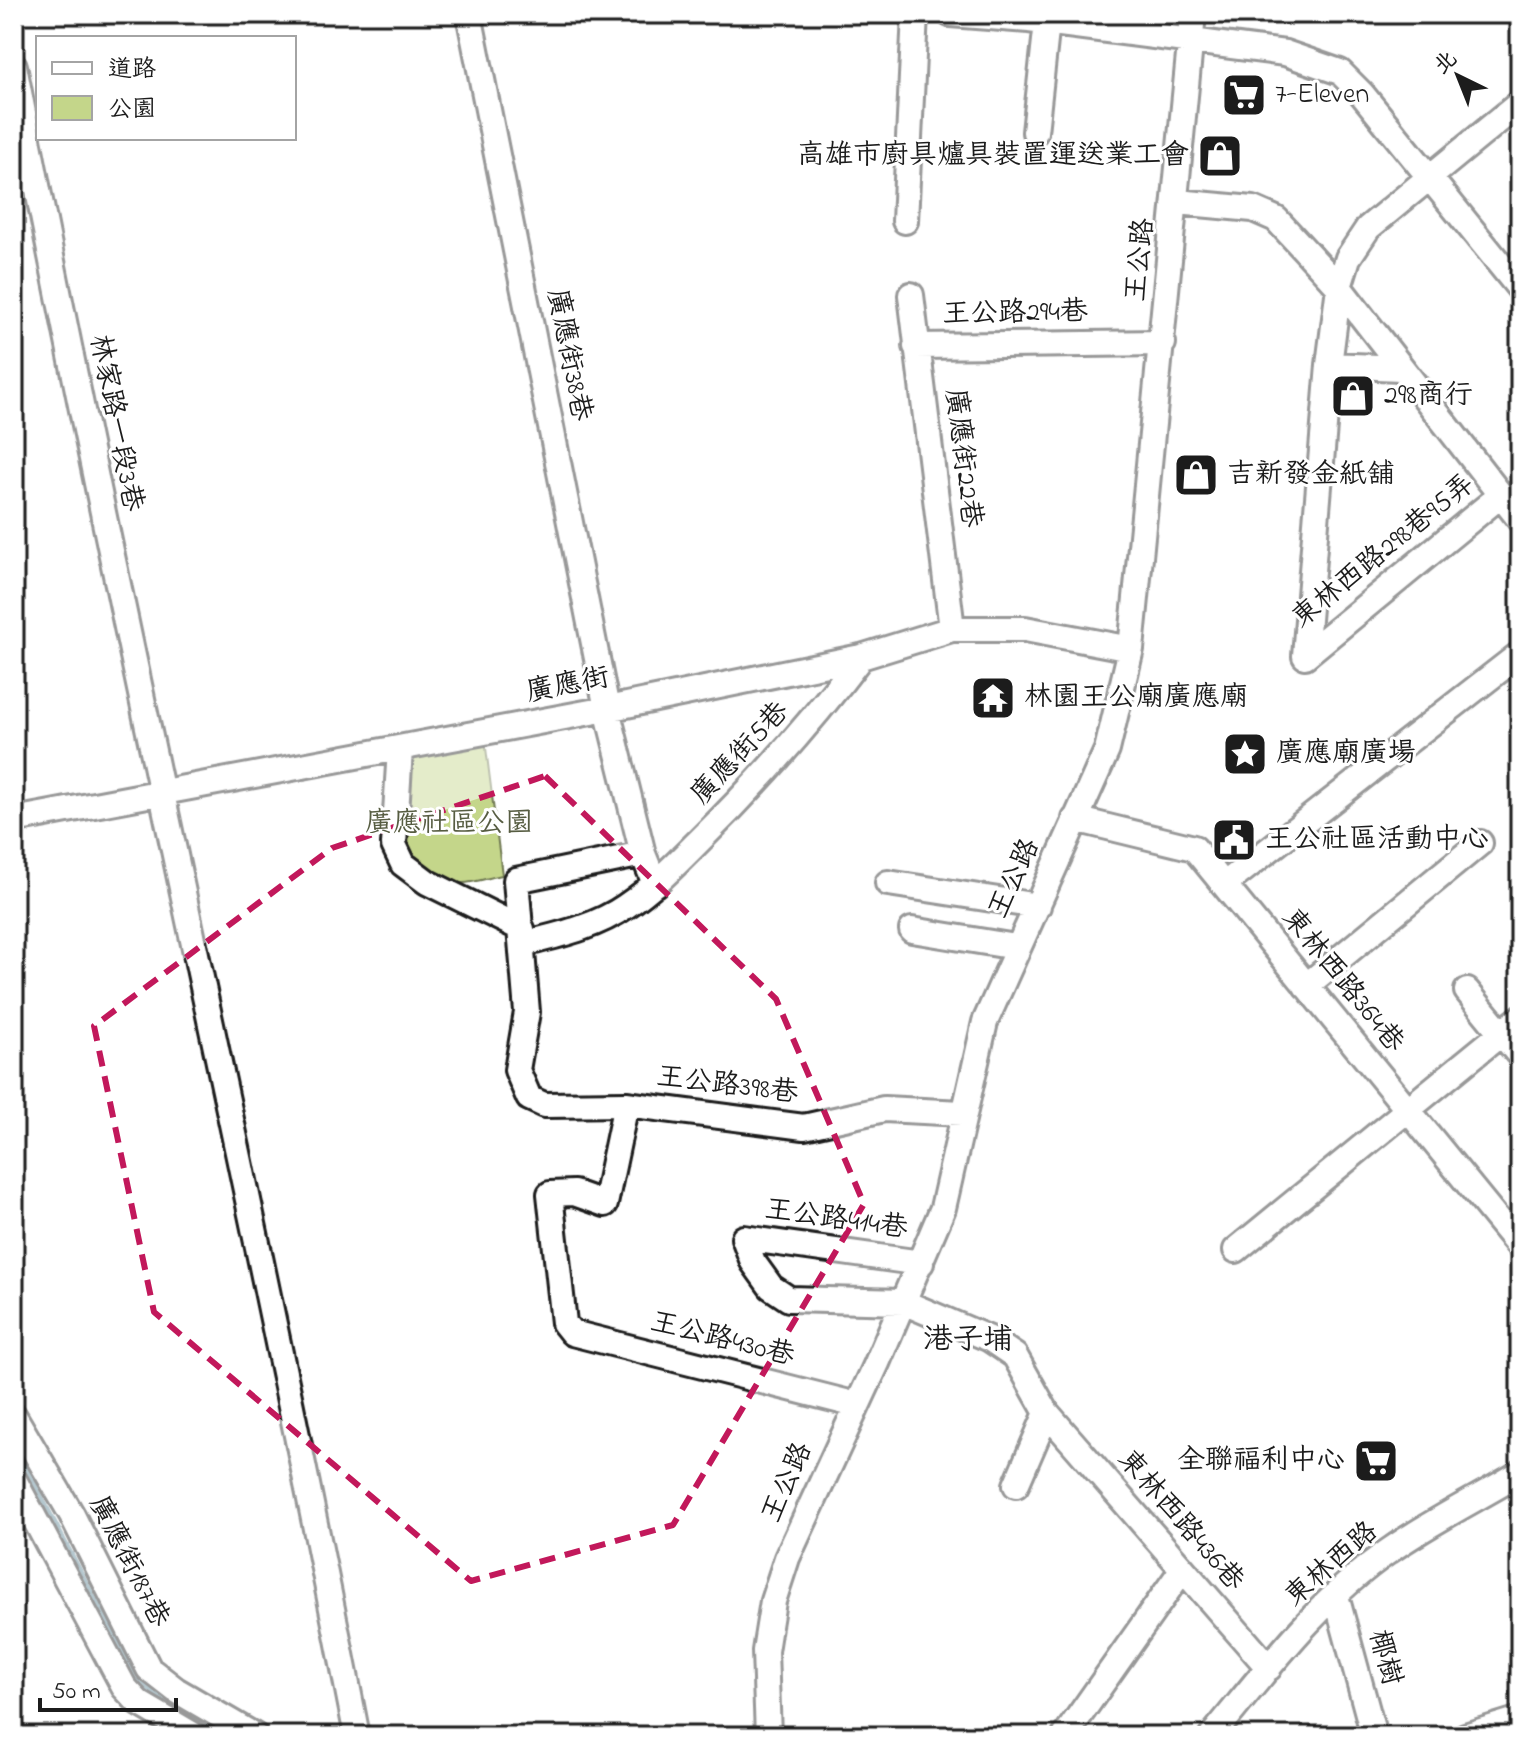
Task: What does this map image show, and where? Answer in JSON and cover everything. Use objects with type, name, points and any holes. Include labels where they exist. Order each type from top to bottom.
[{"type":"street","name":"廣應街38巷","points":[[469,14],[607,709],[643,854],[655,884]]},
{"type":"street","points":[[905,221],[915,14]]},
{"type":"street","points":[[950,14],[1191,39],[1285,53],[1340,72],[1520,289]]},
{"type":"street","name":"王公路","points":[[768,1736],[765,1651],[773,1601],[787,1558],[943,1208],[985,1022],[1016,947],[1038,906],[1107,750],[1131,649],[1193,14]]},
{"type":"street","points":[[1035,132],[1047,22]]},
{"type":"street","name":"林家路一段3巷","points":[[14,66],[159,792],[288,1384],[357,1736]]},
{"type":"street","points":[[1401,368],[1329,365],[1339,287],[1348,258],[1368,228],[1520,103]]},
{"type":"street","points":[[1177,202],[1253,209],[1268,214],[1339,287],[1520,520]]},
{"type":"street","name":"廣應街22巷","points":[[911,295],[952,629]]},
{"type":"street","name":"王公路294巷","points":[[916,346],[1163,343]]},
{"type":"street","name":"東林西路298巷95弄","points":[[1329,365],[1305,656],[1501,495]]},
{"type":"street","name":"廣應街","points":[[14,820],[607,709],[861,657],[952,629],[1025,629],[1131,649]]},
{"type":"street","points":[[1225,884],[1520,654]]},
{"type":"street","name":"廣應街5巷","points":[[522,937],[594,924],[625,907],[655,884],[749,792],[814,719],[861,657]]},
{"type":"street","points":[[400,749],[401,777],[394,845],[403,864],[427,882],[522,937]]},
{"type":"street","name":"東林西路364巷","points":[[1075,819],[1194,848],[1520,1247]]},
{"type":"street","points":[[1306,986],[1480,843]]},
{"type":"street","points":[[626,1104],[557,1106],[529,1098],[517,1070],[527,1012],[516,880],[643,854]]},
{"type":"street","points":[[888,883],[1038,906]]},
{"type":"street","points":[[912,930],[1016,947]]},
{"type":"street","points":[[1467,991],[1511,1025],[1520,1056]]},
{"type":"street","points":[[1236,1250],[1511,1025]]},
{"type":"street","name":"王公路398巷","points":[[626,1104],[804,1127],[884,1109],[962,1113]]},
{"type":"street","name":"王公路430巷","points":[[626,1104],[605,1204],[574,1193],[550,1194],[564,1323],[572,1333],[857,1405]]},
{"type":"street","name":"王公路414巷","points":[[744,1238],[921,1263]]},
{"type":"street","name":"東林西路436巷","points":[[744,1238],[753,1262],[771,1287],[789,1299],[903,1302],[990,1339],[1015,1356],[1047,1413],[1269,1668]]},
{"type":"street","points":[[1016,1485],[1047,1413]]},
{"type":"street","name":"廣應街187巷","points":[[14,1416],[72,1515],[149,1669],[176,1690],[255,1736]]},
{"type":"street","name":"東林西路","points":[[1212,1736],[1269,1668],[1336,1596],[1389,1551],[1520,1473]]},
{"type":"street","points":[[14,1480],[124,1687],[139,1703],[195,1736]]},
{"type":"street","points":[[1065,1736],[1182,1570]]},
{"type":"street","name":"椰樹","points":[[1336,1596],[1374,1736]]},
{"type":"street","points":[[1465,1736],[1520,1719]]},
{"type":"highlighted area","points":[[545,776],[776,999],[864,1204],[673,1525],[471,1581],[154,1312],[94,1026],[332,848]]},
{"type":"green space","name":"廣應社區公園","points":[[485,740],[502,875],[470,882],[451,882],[426,868],[415,857],[409,844],[404,814],[408,783],[416,753]]},
{"type":"waterway","points":[[14,1445],[135,1676],[151,1691],[223,1736]]},
{"type":"place","name":"7-Eleven","points":[[1244,95]]},
{"type":"place","name":"高雄市廚具爐具裝置運送業工會","points":[[1220,156]]},
{"type":"place","name":"298商行","points":[[1353,396]]},
{"type":"place","name":"吉新發金紙舖","points":[[1196,475]]},
{"type":"place","name":"林園王公廟廣應廟","points":[[993,698]]},
{"type":"place","name":"廣應廟廣場","points":[[1245,754]]},
{"type":"place","name":"王公社區活動中心","points":[[1234,840]]},
{"type":"place","name":"全聯福利中心","points":[[1376,1461]]},
{"type":"district","name":"港子埔","points":[[968,1341]]}]
